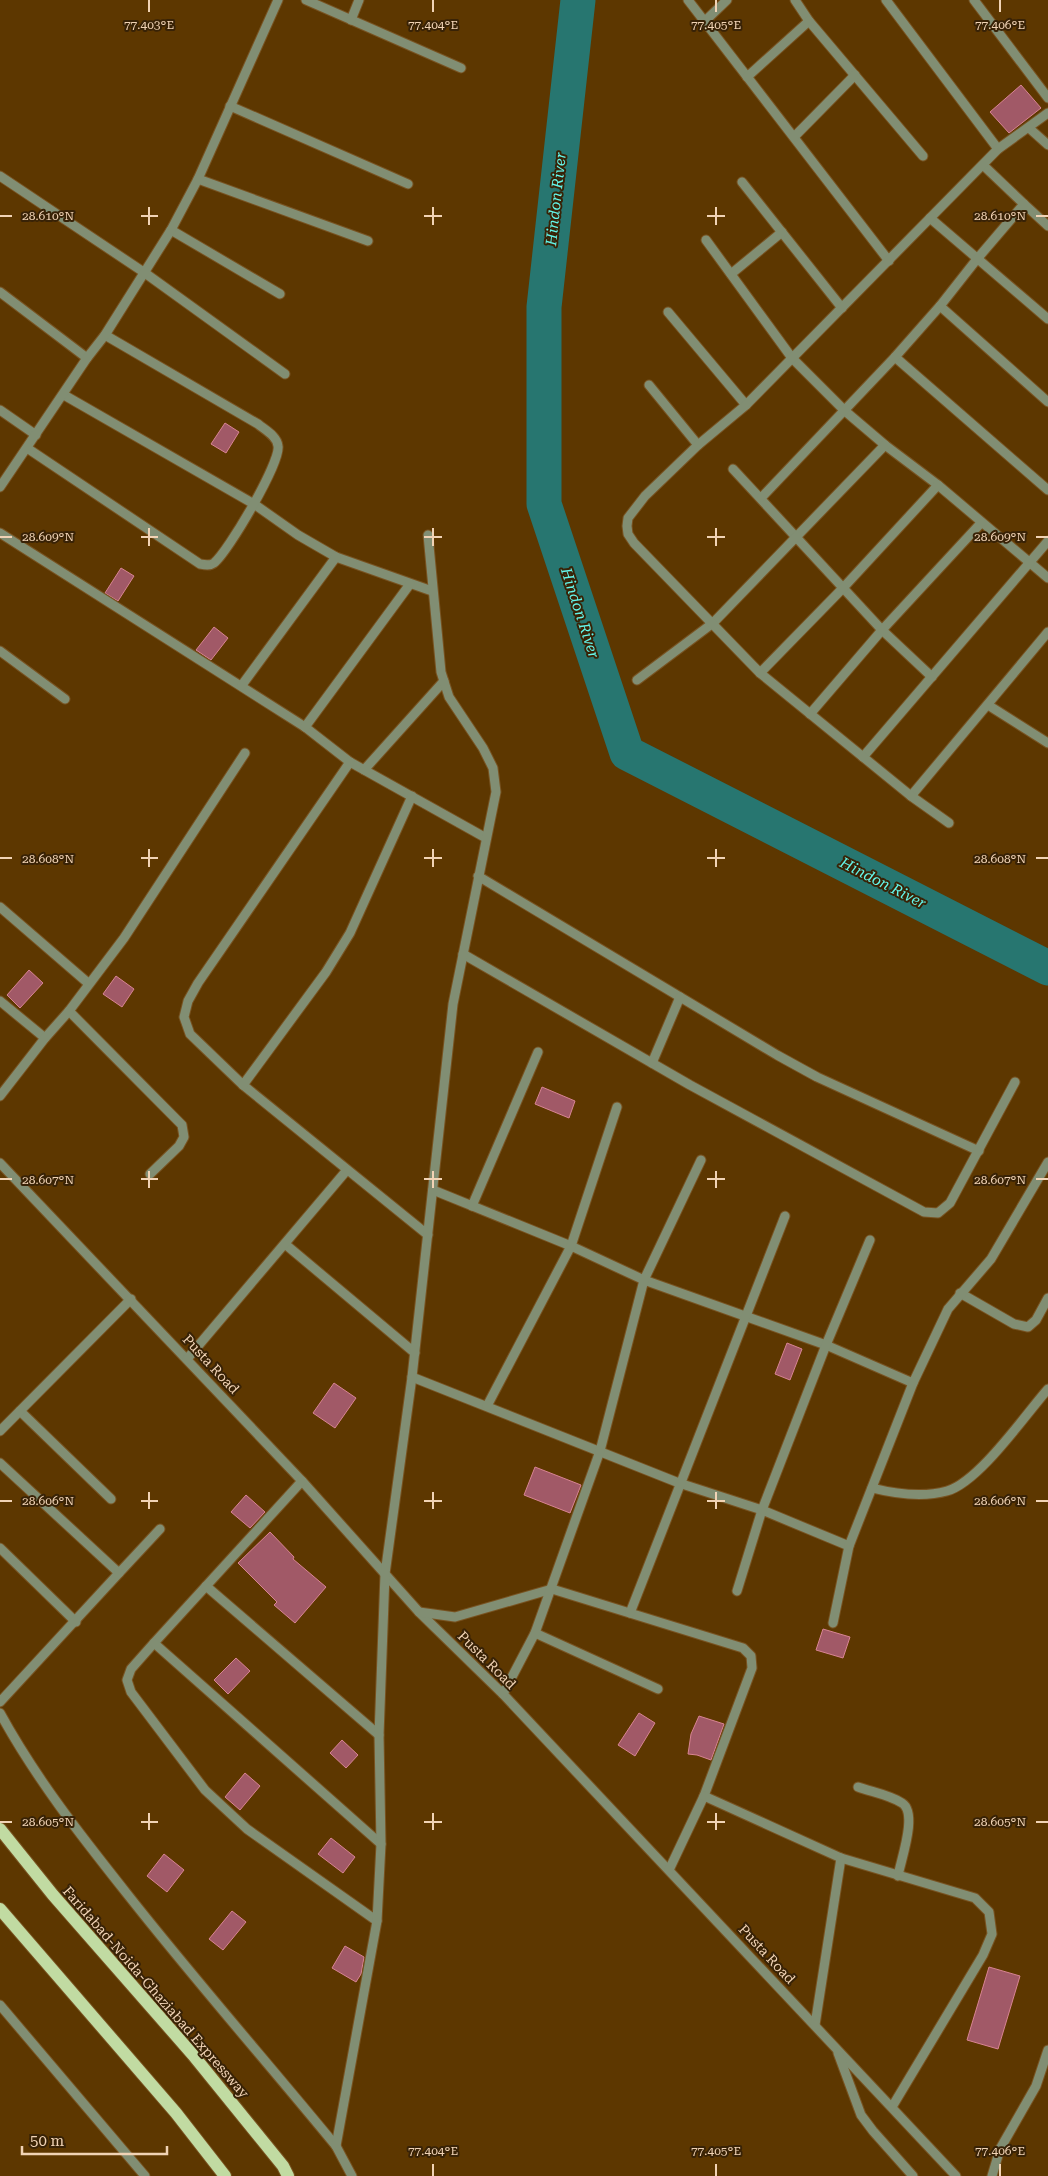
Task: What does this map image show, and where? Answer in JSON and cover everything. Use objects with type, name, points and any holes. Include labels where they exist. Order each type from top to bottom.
[{"type":"main road","name":"Faridabad-Noida-Ghaziabad Expressway","points":[[0,1828],[53,1895],[193,2055],[283,2166],[288,2176]]},
{"type":"main road","points":[[0,1909],[176,2113],[225,2176]]},
{"type":"street","points":[[0,487],[64,395],[87,358],[105,335],[172,230],[198,179],[278,0]]},
{"type":"street","points":[[306,0],[461,68]]},
{"type":"street","points":[[351,20],[359,0]]},
{"type":"street","points":[[688,0],[888,260]]},
{"type":"street","points":[[705,21],[726,0]]},
{"type":"street","points":[[795,0],[809,21],[922,156]]},
{"type":"street","points":[[886,0],[998,149]]},
{"type":"street","points":[[974,0],[1048,98]]},
{"type":"street","points":[[747,76],[809,21]]},
{"type":"street","points":[[794,137],[855,75]]},
{"type":"street","points":[[230,106],[408,184]]},
{"type":"street","points":[[949,823],[911,796],[760,673],[634,542],[628,534],[627,526],[633,510],[645,496],[698,445],[746,405],[998,149],[1048,113]]},
{"type":"street","points":[[1029,128],[1048,145]]},
{"type":"street","points":[[983,165],[1048,226]]},
{"type":"street","points":[[0,176],[145,273],[285,374]]},
{"type":"street","points":[[198,179],[368,241]]},
{"type":"street","points":[[742,182],[842,308]]},
{"type":"street","points":[[762,497],[895,357],[940,306],[1024,204]]},
{"type":"street","points":[[930,218],[1048,319]]},
{"type":"street","points":[[172,230],[280,294]]},
{"type":"street","points":[[731,274],[782,232]]},
{"type":"street","points":[[706,240],[792,358],[845,411],[884,445],[938,485],[1048,578]]},
{"type":"street","points":[[0,292],[87,358]]},
{"type":"street","points":[[940,306],[1048,402]]},
{"type":"street","points":[[668,312],[746,405]]},
{"type":"street","points":[[27,448],[200,564],[206,566],[213,564],[254,504],[277,459],[278,446],[272,434],[258,424],[105,335]]},
{"type":"street","points":[[895,357],[1048,490]]},
{"type":"street","points":[[649,384],[698,445]]},
{"type":"street","points":[[64,395],[254,504],[298,535],[336,557],[432,591]]},
{"type":"street","points":[[0,410],[36,435]]},
{"type":"street","points":[[637,680],[712,623],[884,445]]},
{"type":"street","points":[[734,469],[762,497],[795,536],[882,630],[932,677]]},
{"type":"street","points":[[760,673],[843,588],[938,485]]},
{"type":"street","points":[[810,714],[882,630],[981,523]]},
{"type":"street","points":[[0,533],[305,726],[350,762],[486,838]]},
{"type":"street","points":[[336,2146],[377,1921],[381,1844],[379,1735],[385,1574],[415,1353],[453,1004],[496,792],[493,768],[483,748],[450,697],[441,672],[428,535]]},
{"type":"street","points":[[863,757],[1048,541]]},
{"type":"street","points":[[242,686],[336,557]]},
{"type":"street","points":[[305,726],[410,584]]},
{"type":"street","points":[[911,796],[1048,632]]},
{"type":"street","points":[[0,651],[65,699]]},
{"type":"street","points":[[364,770],[444,681]]},
{"type":"street","points":[[988,705],[1048,742]]},
{"type":"street","points":[[0,1096],[45,1038],[69,1011],[124,938],[245,753]]},
{"type":"street","points":[[350,762],[188,1000],[184,1017],[190,1034],[243,1085],[428,1235]]},
{"type":"street","points":[[243,1085],[326,972],[350,933],[412,796]]},
{"type":"street","points":[[478,876],[817,1077],[979,1151]]},
{"type":"street","points":[[0,907],[88,984]]},
{"type":"street","points":[[463,954],[652,1064],[924,1212],[938,1214],[950,1203],[1015,1082]]},
{"type":"street","points":[[652,1064],[680,997]]},
{"type":"street","points":[[0,1001],[45,1038]]},
{"type":"street","points":[[69,1011],[182,1125],[184,1137],[179,1146],[150,1174]]},
{"type":"street","points":[[472,1206],[538,1052]]},
{"type":"street","points":[[487,1406],[570,1246],[617,1108]]},
{"type":"street","points":[[503,1694],[535,1633],[600,1451],[644,1280],[701,1160]]},
{"type":"street","points":[[833,1623],[849,1546],[913,1383],[948,1308],[991,1259],[1048,1162]]},
{"type":"street","name":"Pusta Road","points":[[0,1163],[302,1481],[419,1612],[503,1694],[956,2176]]},
{"type":"street","points":[[187,1359],[347,1170]]},
{"type":"street","points":[[433,1190],[570,1246],[644,1280],[744,1318],[826,1346],[913,1383]]},
{"type":"street","points":[[630,1613],[679,1483],[785,1216]]},
{"type":"street","points":[[738,1591],[762,1510],[870,1240]]},
{"type":"street","points":[[285,1244],[415,1353]]},
{"type":"street","points":[[960,1293],[1014,1324],[1028,1327],[1036,1320],[1048,1298]]},
{"type":"street","points":[[0,1431],[131,1299]]},
{"type":"street","points":[[412,1377],[679,1483],[762,1510],[849,1546]]},
{"type":"street","points":[[872,1488],[904,1495],[948,1491],[967,1481],[993,1456],[1048,1389]]},
{"type":"street","points":[[20,1411],[111,1499]]},
{"type":"street","points":[[0,1463],[119,1574]]},
{"type":"street","points":[[302,1481],[154,1642],[131,1669],[127,1680],[131,1692],[205,1790],[247,1829],[377,1921]]},
{"type":"street","points":[[0,1702],[160,1530]]},
{"type":"street","points":[[0,1548],[76,1622]]},
{"type":"street","points":[[206,1586],[379,1735]]},
{"type":"street","points":[[419,1612],[455,1617],[552,1589],[743,1648],[751,1656],[752,1668],[704,1796],[669,1870]]},
{"type":"street","points":[[535,1633],[658,1689]]},
{"type":"street","points":[[154,1642],[381,1844]]},
{"type":"street","points":[[0,1713],[16,1743],[52,1798],[180,1960],[336,2146],[352,2176]]},
{"type":"street","points":[[858,1787],[901,1802],[909,1809],[910,1819],[898,1876]]},
{"type":"street","points":[[704,1796],[842,1858],[975,1898],[989,1912],[992,1934],[983,1955],[892,2107]]},
{"type":"street","points":[[814,2025],[842,1858]]},
{"type":"street","points":[[0,2005],[144,2176]]},
{"type":"street","points":[[836,2048],[861,2115],[913,2176]]},
{"type":"street","points":[[992,2176],[1000,2149],[1036,2086],[1048,2050]]},
{"type":"building","points":[[1021,85],[1041,108],[1009,133],[990,112]]},
{"type":"building","points":[[225,423],[239,432],[226,453],[211,444]]},
{"type":"building","points":[[121,568],[134,576],[118,601],[105,593]]},
{"type":"building","points":[[214,627],[228,638],[211,660],[196,650]]},
{"type":"building","points":[[29,970],[43,983],[20,1008],[7,995]]},
{"type":"building","points":[[116,976],[134,989],[122,1007],[103,994]]},
{"type":"building","points":[[542,1087],[575,1101],[569,1118],[535,1104]]},
{"type":"building","points":[[787,1343],[802,1349],[790,1380],[775,1374]]},
{"type":"building","points":[[334,1383],[356,1398],[335,1428],[313,1413]]},
{"type":"building","points":[[535,1467],[581,1485],[570,1513],[524,1495]]},
{"type":"building","points":[[246,1495],[265,1512],[250,1528],[231,1512]]},
{"type":"building","points":[[270,1532],[294,1557],[293,1559],[326,1587],[295,1623],[274,1605],[277,1602],[238,1563]]},
{"type":"building","points":[[823,1629],[850,1637],[843,1658],[816,1650]]},
{"type":"building","points":[[236,1658],[250,1671],[228,1694],[214,1680]]},
{"type":"building","points":[[639,1713],[655,1723],[635,1756],[618,1745]]},
{"type":"building","points":[[699,1716],[724,1724],[711,1760],[688,1754],[691,1734]]},
{"type":"building","points":[[342,1740],[358,1755],[346,1768],[330,1753]]},
{"type":"building","points":[[245,1773],[260,1786],[240,1810],[225,1797]]},
{"type":"building","points":[[331,1838],[355,1857],[343,1873],[318,1854]]},
{"type":"building","points":[[164,1854],[184,1870],[167,1892],[147,1876]]},
{"type":"building","points":[[232,1911],[246,1922],[223,1950],[209,1939]]},
{"type":"building","points":[[345,1946],[364,1957],[361,1974],[356,1982],[332,1968]]},
{"type":"building","points":[[989,1967],[1020,1976],[998,2049],[967,2040]]},
{"type":"waterway","name":"Hindon River","points":[[578,0],[544,307],[544,504],[627,753],[1048,968]]}]
